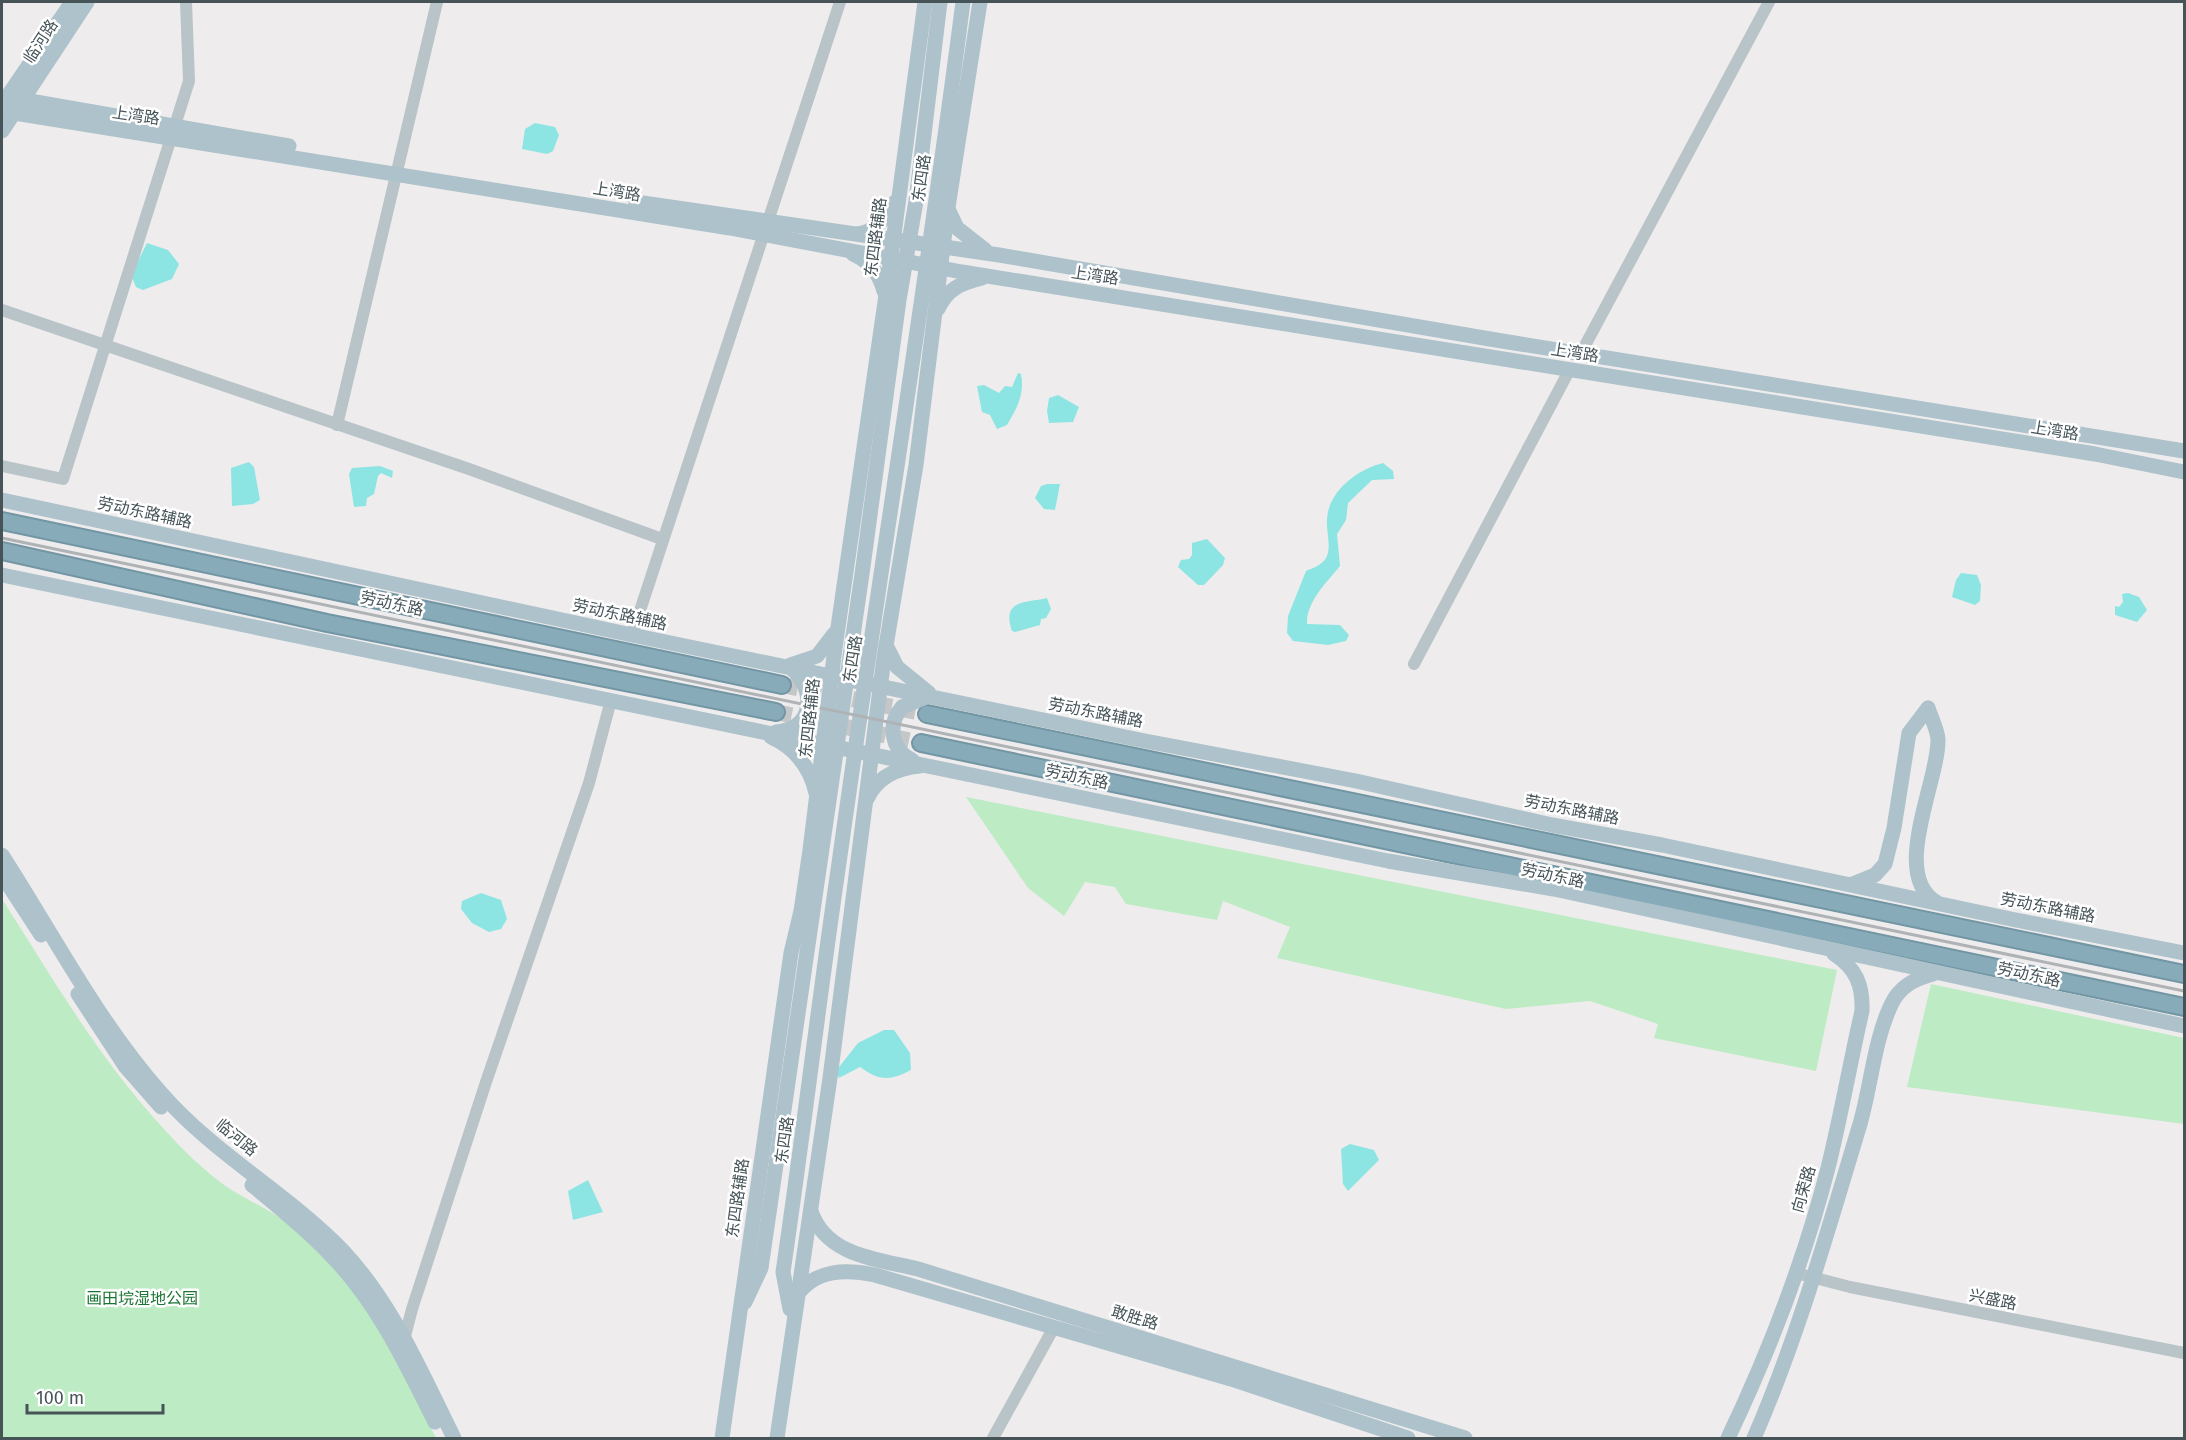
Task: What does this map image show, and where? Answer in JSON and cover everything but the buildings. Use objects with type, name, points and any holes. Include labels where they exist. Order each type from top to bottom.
[{"type":"highway","name":"劳动东路","points":[[2,520],[782,685]]},
{"type":"highway","name":"劳动东路","points":[[2,551],[327,623],[776,712]]},
{"type":"highway","name":"劳动东路","points":[[927,714],[2184,974]]},
{"type":"highway","name":"劳动东路","points":[[921,743],[2184,1007]]},
{"type":"main road","name":"临河路","points":[[2,131],[9,105],[72,2]]},
{"type":"main road","name":"临河路","points":[[9,105],[87,2]]},
{"type":"main road","name":"东四路辅路","points":[[839,678],[839,620],[886,297],[898,260],[892,241],[925,2]]},
{"type":"main road","name":"东四路","points":[[738,1316],[761,1268],[817,882],[822,842],[823,795],[839,678],[888,385],[894,340],[898,260],[909,243],[924,144],[940,2]]},
{"type":"main road","name":"东四路","points":[[792,1321],[783,1272],[849,794],[856,750],[873,685],[878,603],[936,246],[940,170],[963,2]]},
{"type":"main road","points":[[936,246],[948,207],[980,2]]},
{"type":"main road","points":[[910,106],[933,57]]},
{"type":"main road","points":[[948,116],[969,66]]},
{"type":"main road","name":"上湾路","points":[[9,105],[396,169],[730,228],[850,234],[999,255],[2184,451]]},
{"type":"main road","points":[[940,170],[948,207],[957,228],[984,250],[999,255]]},
{"type":"main road","points":[[850,234],[869,231],[882,222],[892,208],[898,191]]},
{"type":"main road","name":"上湾路","points":[[766,229],[838,249],[994,278],[1570,369],[2084,453],[2184,472]]},
{"type":"main road","points":[[838,249],[863,259],[876,271],[886,297],[894,340]]},
{"type":"main road","points":[[777,1438],[792,1321],[811,1210],[872,753],[873,685],[886,643],[907,521],[934,321],[933,267]]},
{"type":"main road","points":[[934,321],[948,292],[964,283],[994,278]]},
{"type":"main road","points":[[863,451],[888,385]]},
{"type":"main road","name":"劳动东路辅路","points":[[2,500],[839,678],[1389,788],[1552,825],[1662,845],[2184,953]]},
{"type":"main road","points":[[882,579],[907,521]]},
{"type":"main road","points":[[2,575],[1388,861],[1554,889],[1829,951],[2184,1026]]},
{"type":"main road","points":[[878,603],[891,659],[907,678],[939,698]]},
{"type":"main road","points":[[783,666],[800,663],[817,656],[829,643],[839,620]]},
{"type":"main road","points":[[770,732],[787,730],[799,722],[807,710],[809,693],[806,685],[783,666]]},
{"type":"main road","points":[[915,762],[898,748],[893,726],[902,707],[913,700],[939,698]]},
{"type":"main road","points":[[1851,884],[1875,875],[1885,864],[1894,828],[1909,734],[1928,708],[1938,738],[1916,865],[1924,892],[1939,903]]},
{"type":"main road","points":[[749,728],[792,750],[823,795],[834,782],[839,780],[846,784],[849,794]]},
{"type":"main road","points":[[865,805],[877,783],[896,770],[936,766]]},
{"type":"main road","name":"东四路辅路","points":[[722,1438],[795,937],[823,795]]},
{"type":"main road","name":"临河路","points":[[2,855],[141,1070],[186,1118],[315,1224],[344,1252],[368,1281],[404,1340],[454,1438]]},
{"type":"main road","name":"临河路","points":[[2,875],[102,1032],[150,1096],[177,1124],[300,1227],[355,1282],[400,1354],[443,1438]]},
{"type":"main road","points":[[830,935],[855,877]]},
{"type":"main road","points":[[795,937],[817,882]]},
{"type":"main road","name":"向荣路","points":[[1728,1438],[1766,1357],[1797,1270],[1828,1166],[1862,1011],[1862,997],[1857,975],[1843,960],[1829,951]]},
{"type":"main road","points":[[1754,1438],[1778,1384],[1815,1275],[1865,1106],[1886,1017],[1900,990],[1911,981],[1936,973]]},
{"type":"main road","name":"敢胜路","points":[[811,1210],[825,1236],[847,1251],[918,1269],[1465,1438]]},
{"type":"main road","name":"敢胜路","points":[[796,1297],[804,1286],[822,1276],[840,1271],[862,1272],[1231,1379],[1391,1436],[1408,1438]]},
{"type":"street","points":[[2,466],[63,479],[189,81],[186,2]]},
{"type":"street","points":[[338,425],[396,169],[437,2]]},
{"type":"street","points":[[632,635],[840,2]]},
{"type":"street","points":[[1581,353],[1769,2]]},
{"type":"street","points":[[2,310],[500,480],[663,539]]},
{"type":"street","points":[[1414,664],[1570,369]]},
{"type":"street","points":[[404,1340],[486,1082],[589,783],[611,700]]},
{"type":"street","name":"兴盛路","points":[[1797,1270],[2184,1353]]},
{"type":"street","name":"兴盛路","points":[[1815,1275],[2184,1347]]},
{"type":"street","points":[[993,1438],[1053,1329]]},
{"type":"green space","points":[[966,797],[1837,970],[1816,1071],[1654,1038],[1658,1024],[1590,1001],[1506,1009],[1277,958],[1290,927],[1223,901],[1217,920],[1126,904],[1115,887],[1085,882],[1064,916],[1028,888]]},
{"type":"green space","name":"画田垸湿地公园","points":[[2,899],[97,1046],[163,1128],[212,1175],[230,1189],[281,1219],[313,1246],[356,1295],[391,1351],[436,1438],[2,1438]]},
{"type":"green space","points":[[1931,984],[2184,1038],[2184,1124],[1907,1087]]},
{"type":"water","points":[[535,123],[555,127],[559,135],[553,151],[547,154],[522,149],[525,129]]},
{"type":"water","points":[[147,243],[168,250],[179,264],[172,279],[143,290],[136,287],[131,275]]},
{"type":"water","points":[[1018,373],[1021,374],[1022,381],[1019,401],[1007,425],[997,429],[990,415],[982,412],[977,386],[984,385],[999,393],[1005,386],[1012,387]]},
{"type":"water","points":[[1058,395],[1079,407],[1073,422],[1049,423],[1047,411],[1049,398]]},
{"type":"water","points":[[249,462],[254,467],[260,500],[253,504],[232,506],[231,468]]},
{"type":"water","points":[[1383,463],[1393,471],[1394,479],[1372,480],[1348,503],[1346,520],[1337,534],[1340,566],[1318,593],[1308,616],[1307,624],[1340,625],[1349,635],[1346,641],[1328,645],[1293,641],[1287,633],[1288,616],[1306,571],[1322,563],[1328,554],[1327,520],[1333,500],[1346,483],[1355,476]]},
{"type":"water","points":[[380,466],[393,471],[392,478],[381,473],[378,476],[374,494],[367,498],[366,506],[354,507],[349,474],[352,468]]},
{"type":"water","points":[[1060,484],[1055,510],[1044,509],[1035,498],[1041,486]]},
{"type":"water","points":[[1207,539],[1225,558],[1223,565],[1204,585],[1198,585],[1178,567],[1181,560],[1189,559],[1192,555],[1192,543]]},
{"type":"water","points":[[1961,573],[1977,575],[1981,585],[1980,601],[1975,605],[1952,597],[1956,580]]},
{"type":"water","points":[[2128,593],[2139,597],[2147,610],[2137,622],[2115,615],[2115,606],[2119,607],[2123,602],[2122,594]]},
{"type":"water","points":[[1047,598],[1051,609],[1046,618],[1041,619],[1040,625],[1012,631],[1009,621],[1010,613],[1017,604]]},
{"type":"water","points":[[481,893],[501,900],[507,919],[501,929],[489,932],[472,923],[461,909],[462,901]]},
{"type":"water","points":[[884,1030],[894,1030],[910,1053],[911,1070],[885,1078],[873,1075],[860,1067],[839,1078],[836,1071],[858,1043]]},
{"type":"water","points":[[1350,1144],[1374,1150],[1379,1160],[1348,1191],[1343,1184],[1341,1149]]},
{"type":"water","points":[[588,1180],[603,1212],[573,1220],[568,1191]]},
{"type":"tunnel","points":[[782,685],[927,714]]},
{"type":"tunnel","points":[[776,712],[921,743]]},
{"type":"railway","points":[[2,538],[2184,991]]}]
